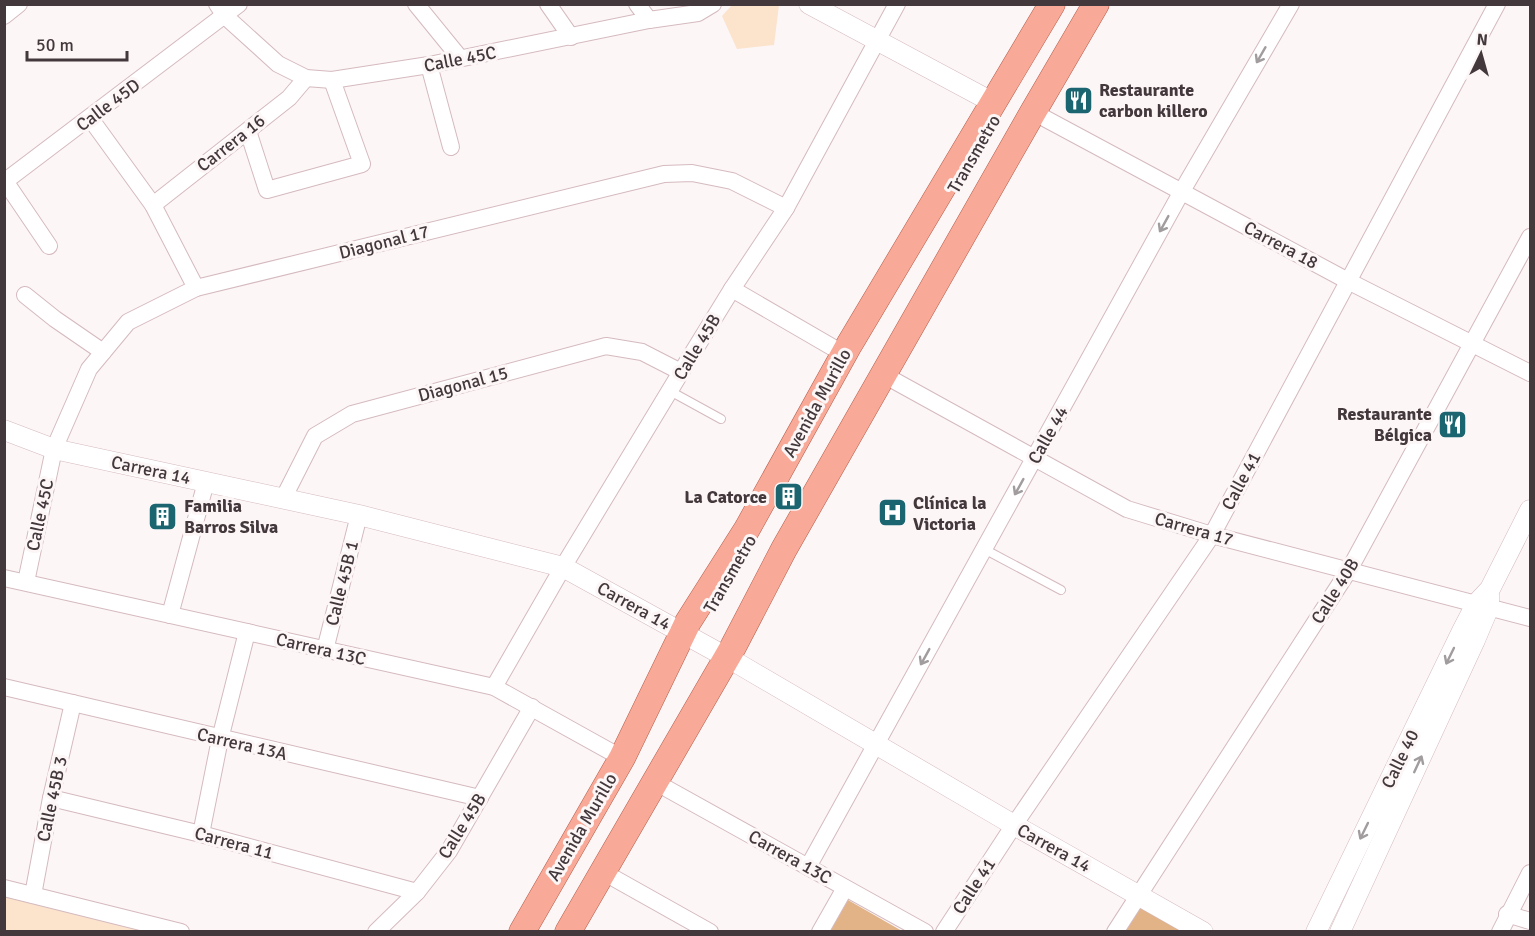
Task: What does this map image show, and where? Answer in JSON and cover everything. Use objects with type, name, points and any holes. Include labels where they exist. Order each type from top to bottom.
[{"type":"main road","name":"Avenida Murillo","points":[[522,932],[691,637],[747,529],[844,354],[1052,4]]},
{"type":"main road","points":[[568,932],[721,654],[784,549],[1096,4]]},
{"type":"street","points":[[4,16],[19,4]]},
{"type":"street","name":"Calle 45D","points":[[5,182],[90,118],[221,10],[239,4]]},
{"type":"street","points":[[416,4],[460,58]]},
{"type":"street","points":[[548,4],[571,37]]},
{"type":"street","points":[[637,4],[649,20]]},
{"type":"street","name":"Calle 45C","points":[[221,10],[278,64],[306,78],[332,80],[429,65],[649,20],[698,13],[712,4]]},
{"type":"street","points":[[808,4],[994,103]]},
{"type":"street","name":"Calle 45B","points":[[494,687],[563,567],[681,372],[732,289],[786,208],[897,4]]},
{"type":"street","name":"Calle 44","points":[[808,867],[1182,192],[1291,4]]},
{"type":"street","name":"Calle 41","points":[[944,932],[1014,825],[1212,535],[1497,4]]},
{"type":"street","points":[[429,65],[451,147]]},
{"type":"street","name":"Carrera 16","points":[[153,205],[289,98],[306,78]]},
{"type":"street","points":[[248,131],[267,190],[362,164],[332,80]]},
{"type":"street","name":"Carrera 18","points":[[1033,112],[1348,281],[1530,373]]},
{"type":"street","points":[[90,118],[153,205],[196,288]]},
{"type":"street","name":"Diagonal 17","points":[[54,448],[89,369],[128,321],[196,288],[664,174],[692,173],[732,181],[786,208]]},
{"type":"street","points":[[5,182],[49,246]]},
{"type":"street","name":"Calle 40B","points":[[1115,932],[1349,570],[1530,237]]},
{"type":"street","points":[[732,289],[844,354]]},
{"type":"street","points":[[25,295],[103,352]]},
{"type":"street","name":"Diagonal 15","points":[[283,499],[315,436],[352,414],[606,346],[642,352],[681,372]]},
{"type":"street","name":"Carrera 17","points":[[884,375],[1127,509],[1212,535],[1349,570],[1485,600],[1530,618]]},
{"type":"street","name":"Carrera 14","points":[[4,430],[54,448],[359,515],[563,567],[721,654],[1203,932]]},
{"type":"street","name":"Calle 45C","points":[[26,582],[54,448]]},
{"type":"street","points":[[170,615],[206,482]]},
{"type":"street","name":"Calle 40","points":[[1316,932],[1530,510]]},
{"type":"street","name":"Calle 45B 1","points":[[325,650],[359,515]]},
{"type":"street","name":"Carrera 13C","points":[[4,578],[494,687],[622,758]]},
{"type":"street","name":"Calle 40","points":[[1340,932],[1485,600]]},
{"type":"street","points":[[201,834],[220,739],[247,632]]},
{"type":"street","name":"Carrera 13A","points":[[4,687],[480,798]]},
{"type":"street","name":"Calle 45B 3","points":[[33,895],[51,798],[73,703]]},
{"type":"street","name":"Calle 45B","points":[[376,932],[417,892],[449,851],[532,707]]},
{"type":"street","name":"Carrera 13C","points":[[652,776],[925,932]]},
{"type":"street","name":"Carrera 11","points":[[51,798],[201,834],[417,892]]},
{"type":"street","points":[[603,872],[703,930]]},
{"type":"street","points":[[1500,932],[1507,914],[1530,873]]},
{"type":"street","points":[[4,888],[181,932]]},
{"type":"street","points":[[820,932],[845,888]]},
{"type":"street","points":[[1507,914],[1530,921]]},
{"type":"lane","points":[[1038,46],[1063,4]]},
{"type":"lane","name":"Transmetro","points":[[735,622],[876,370],[1086,4]]},
{"type":"lane","points":[[670,391],[721,418]]},
{"type":"lane","name":"Transmetro","points":[[729,576],[806,442]]},
{"type":"lane","points":[[984,549],[1060,590]]},
{"type":"lane","points":[[573,904],[652,776]]},
{"type":"shaded area","points":[[732,5],[779,5],[774,45],[737,49],[722,16]]},
{"type":"shaded area","points":[[5,896],[152,931],[5,931]]},
{"type":"shaded area","points":[[848,900],[902,931],[829,932]]},
{"type":"shaded area","points":[[1142,905],[1190,932],[1124,932]]},
{"type":"place","name":"Restaurante carbon killero","points":[[1078,100]]},
{"type":"place","name":"Restaurante Bélgica","points":[[1453,424]]},
{"type":"place","name":"La Catorce","points":[[788,497]]},
{"type":"place","name":"Clínica la Victoria","points":[[892,513]]},
{"type":"place","name":"Familia Barros Silva","points":[[163,516]]}]
